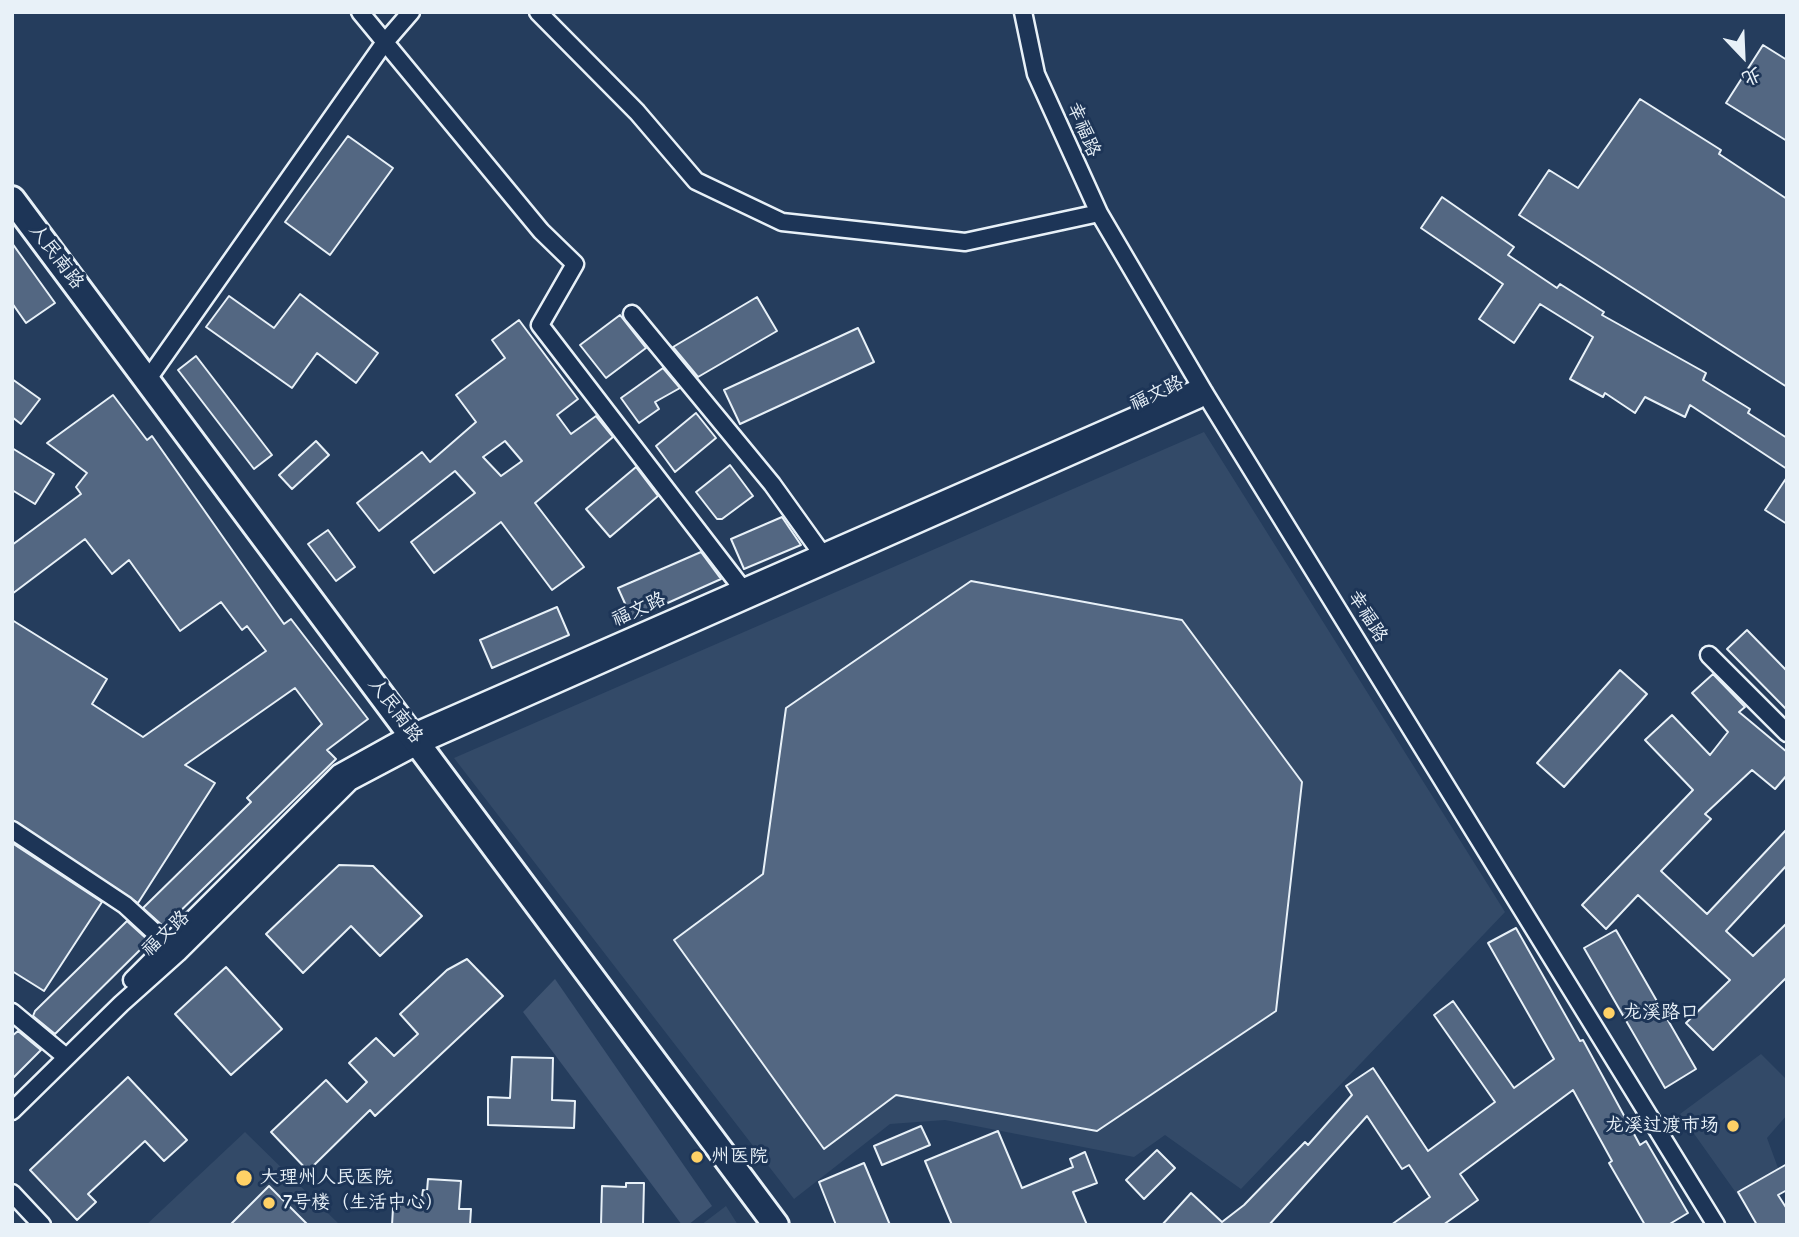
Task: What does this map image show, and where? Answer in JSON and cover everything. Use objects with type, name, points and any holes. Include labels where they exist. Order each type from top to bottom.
[{"type":"main road","name":"人民南路","points":[[12,199],[776,1225]]},
{"type":"street","points":[[360,12],[541,231],[575,264],[540,325],[746,593]]},
{"type":"street","points":[[148,379],[385,42],[411,12]]},
{"type":"street","points":[[538,12],[637,112],[696,181],[782,222],[965,242],[1099,213]]},
{"type":"street","name":"幸福路","points":[[1023,12],[1036,74],[1099,213],[1204,393],[1716,1225]]},
{"type":"street","points":[[632,314],[772,484],[824,557]]},
{"type":"street","name":"福文路","points":[[12,1097],[62,1054],[173,949],[339,773],[824,557],[1198,400],[1204,393]]},
{"type":"street","points":[[1709,655],[1787,733]]},
{"type":"street","points":[[12,830],[125,905],[173,949]]},
{"type":"street","points":[[12,1012],[62,1054]]},
{"type":"street","name":"福文路","points":[[12,1111],[62,1054]]},
{"type":"street","points":[[12,1193],[42,1225]]},
{"type":"shaded area","points":[[1204,432],[1505,912],[1241,1189],[1165,1135],[1134,1157],[945,1120],[890,1124],[794,1199],[454,758]]},
{"type":"shaded area","points":[[555,979],[712,1206],[688,1225],[682,1225],[523,1012]]},
{"type":"shaded area","name":"龙溪过渡市场","points":[[1761,1054],[1787,1080],[1787,1115],[1767,1138],[1785,1187],[1749,1211],[1680,1114]]},
{"type":"shaded area","name":"大理州人民医院","points":[[245,1132],[340,1225],[146,1225]]},
{"type":"shaded area","points":[[726,1206],[738,1225],[701,1225]]},
{"type":"building","points":[[1763,45],[1787,60],[1787,141],[1726,103]]},
{"type":"building","points":[[1640,99],[1721,150],[1719,154],[1787,199],[1787,387],[1519,215],[1549,170],[1578,188]]},
{"type":"building","points":[[348,136],[393,168],[330,255],[285,222]]},
{"type":"building","points":[[1442,197],[1514,247],[1508,255],[1557,288],[1560,284],[1604,312],[1602,315],[1706,373],[1703,380],[1750,409],[1748,413],[1787,438],[1787,469],[1690,405],[1685,417],[1645,397],[1635,413],[1605,393],[1603,397],[1570,379],[1593,337],[1540,304],[1514,343],[1479,319],[1503,284],[1421,228]]},
{"type":"building","points":[[12,243],[55,303],[26,323],[12,303]]},
{"type":"building","points":[[300,294],[378,353],[356,383],[317,353],[292,388],[206,327],[229,296],[274,328]]},
{"type":"building","points":[[757,297],[777,331],[698,377],[673,347]]},
{"type":"building","points":[[620,315],[646,348],[606,378],[580,345]]},
{"type":"building","points":[[519,320],[578,399],[557,415],[571,434],[596,416],[613,437],[535,503],[584,567],[552,590],[501,522],[434,573],[411,542],[475,493],[455,471],[379,531],[357,503],[422,452],[430,462],[476,422],[456,395],[505,358],[492,340]],"holes":[[[505,441],[522,461],[501,476],[483,457]]]},
{"type":"building","points":[[858,328],[874,362],[740,424],[724,390]]},
{"type":"building","points":[[196,356],[272,455],[254,469],[178,370]]},
{"type":"building","points":[[663,368],[680,388],[655,402],[659,409],[639,423],[621,398]]},
{"type":"building","points":[[12,379],[40,399],[21,424],[12,417]]},
{"type":"building","points":[[113,395],[147,440],[152,436],[284,624],[291,619],[368,719],[327,750],[336,759],[164,927],[143,908],[251,802],[247,798],[322,724],[295,688],[185,765],[215,783],[138,903],[12,820],[12,620],[107,679],[92,704],[143,737],[266,651],[247,626],[242,630],[221,602],[180,631],[129,560],[112,574],[85,539],[12,594],[12,545],[81,494],[76,487],[87,473],[47,443]]},
{"type":"building","points":[[696,413],[716,438],[675,472],[656,446]]},
{"type":"building","points":[[316,441],[329,455],[292,489],[279,475]]},
{"type":"building","points":[[12,448],[54,474],[35,504],[12,490]]},
{"type":"building","points":[[730,465],[753,496],[722,519],[717,519],[696,492]]},
{"type":"building","points":[[636,467],[658,496],[610,537],[586,509]]},
{"type":"building","points":[[1787,477],[1787,524],[1765,510]]},
{"type":"building","points":[[782,517],[801,545],[744,569],[731,539]]},
{"type":"building","points":[[328,530],[355,567],[336,581],[308,544]]},
{"type":"building","points":[[701,552],[721,579],[632,619],[618,588]]},
{"type":"building","points":[[971,581],[1182,620],[1302,782],[1276,1011],[1097,1131],[896,1095],[824,1149],[674,940],[763,874],[786,708]]},
{"type":"building","points":[[557,607],[569,635],[492,668],[480,640]]},
{"type":"building","points":[[1747,630],[1787,671],[1787,710],[1727,649]]},
{"type":"building","points":[[1620,670],[1647,694],[1564,787],[1537,763]]},
{"type":"building","points":[[1713,674],[1745,707],[1739,712],[1787,752],[1787,775],[1775,789],[1752,770],[1705,814],[1711,819],[1661,871],[1707,914],[1787,829],[1787,865],[1726,931],[1753,956],[1787,923],[1787,977],[1713,1050],[1686,1023],[1730,980],[1638,895],[1606,929],[1582,905],[1693,790],[1645,740],[1672,715],[1710,755],[1728,732],[1692,693]]},
{"type":"building","points":[[12,843],[102,902],[44,991],[12,971]]},
{"type":"building","points":[[339,865],[373,866],[422,916],[380,956],[351,926],[303,973],[266,934]]},
{"type":"building","points":[[127,921],[149,941],[55,1034],[33,1016],[35,1011]]},
{"type":"building","points":[[1516,928],[1580,1041],[1583,1040],[1640,1145],[1646,1141],[1688,1213],[1668,1225],[1645,1225],[1609,1163],[1612,1161],[1573,1090],[1460,1174],[1478,1200],[1443,1225],[1391,1225],[1430,1197],[1409,1165],[1402,1169],[1367,1116],[1269,1225],[1162,1225],[1191,1193],[1222,1222],[1244,1205],[1305,1142],[1308,1145],[1352,1095],[1346,1086],[1373,1068],[1428,1151],[1495,1102],[1434,1015],[1453,1001],[1514,1088],[1554,1059],[1488,943]]},
{"type":"building","points":[[1616,930],[1696,1069],[1665,1088],[1584,948]]},
{"type":"building","points":[[467,959],[503,996],[375,1116],[370,1110],[308,1171],[271,1132],[326,1080],[347,1102],[367,1082],[349,1063],[376,1038],[394,1056],[418,1034],[400,1014],[447,970]]},
{"type":"building","points":[[226,967],[282,1029],[231,1075],[175,1014]]},
{"type":"building","points":[[18,1031],[41,1050],[12,1079],[12,1036]]},
{"type":"building","points":[[512,1057],[553,1058],[552,1100],[575,1101],[574,1128],[488,1125],[488,1097],[510,1098]]},
{"type":"building","points":[[128,1077],[187,1140],[164,1161],[145,1141],[88,1194],[96,1202],[77,1220],[30,1170]]},
{"type":"building","points":[[921,1126],[930,1145],[882,1165],[874,1146]]},
{"type":"building","points":[[998,1131],[1022,1188],[1073,1167],[1070,1159],[1085,1152],[1097,1183],[1073,1192],[1087,1225],[952,1225],[925,1161]]},
{"type":"building","points":[[1157,1150],[1175,1168],[1144,1199],[1126,1180]]},
{"type":"building","points":[[864,1163],[890,1225],[836,1225],[819,1182]]},
{"type":"building","points":[[1787,1164],[1787,1190],[1778,1195],[1787,1209],[1787,1225],[1757,1225],[1738,1192]]},
{"type":"building","points":[[428,1179],[461,1181],[459,1209],[471,1209],[470,1225],[392,1225],[393,1208],[399,1208],[400,1203],[417,1202],[417,1197],[422,1197],[423,1190],[427,1191]]},
{"type":"building","points":[[626,1183],[644,1183],[643,1225],[601,1225],[602,1186],[626,1187]]},
{"type":"building","name":"7号楼（生活中心）","points":[[269,1186],[308,1225],[230,1225]]},
{"type":"place","name":"龙溪路口","points":[[1609,1013]]},
{"type":"place","name":"龙溪过渡市场","points":[[1733,1126]]},
{"type":"place","name":"州医院","points":[[697,1157]]},
{"type":"place","name":"大理州人民医院","points":[[244,1178]]},
{"type":"place","name":"7号楼（生活中心）","points":[[269,1203]]}]
